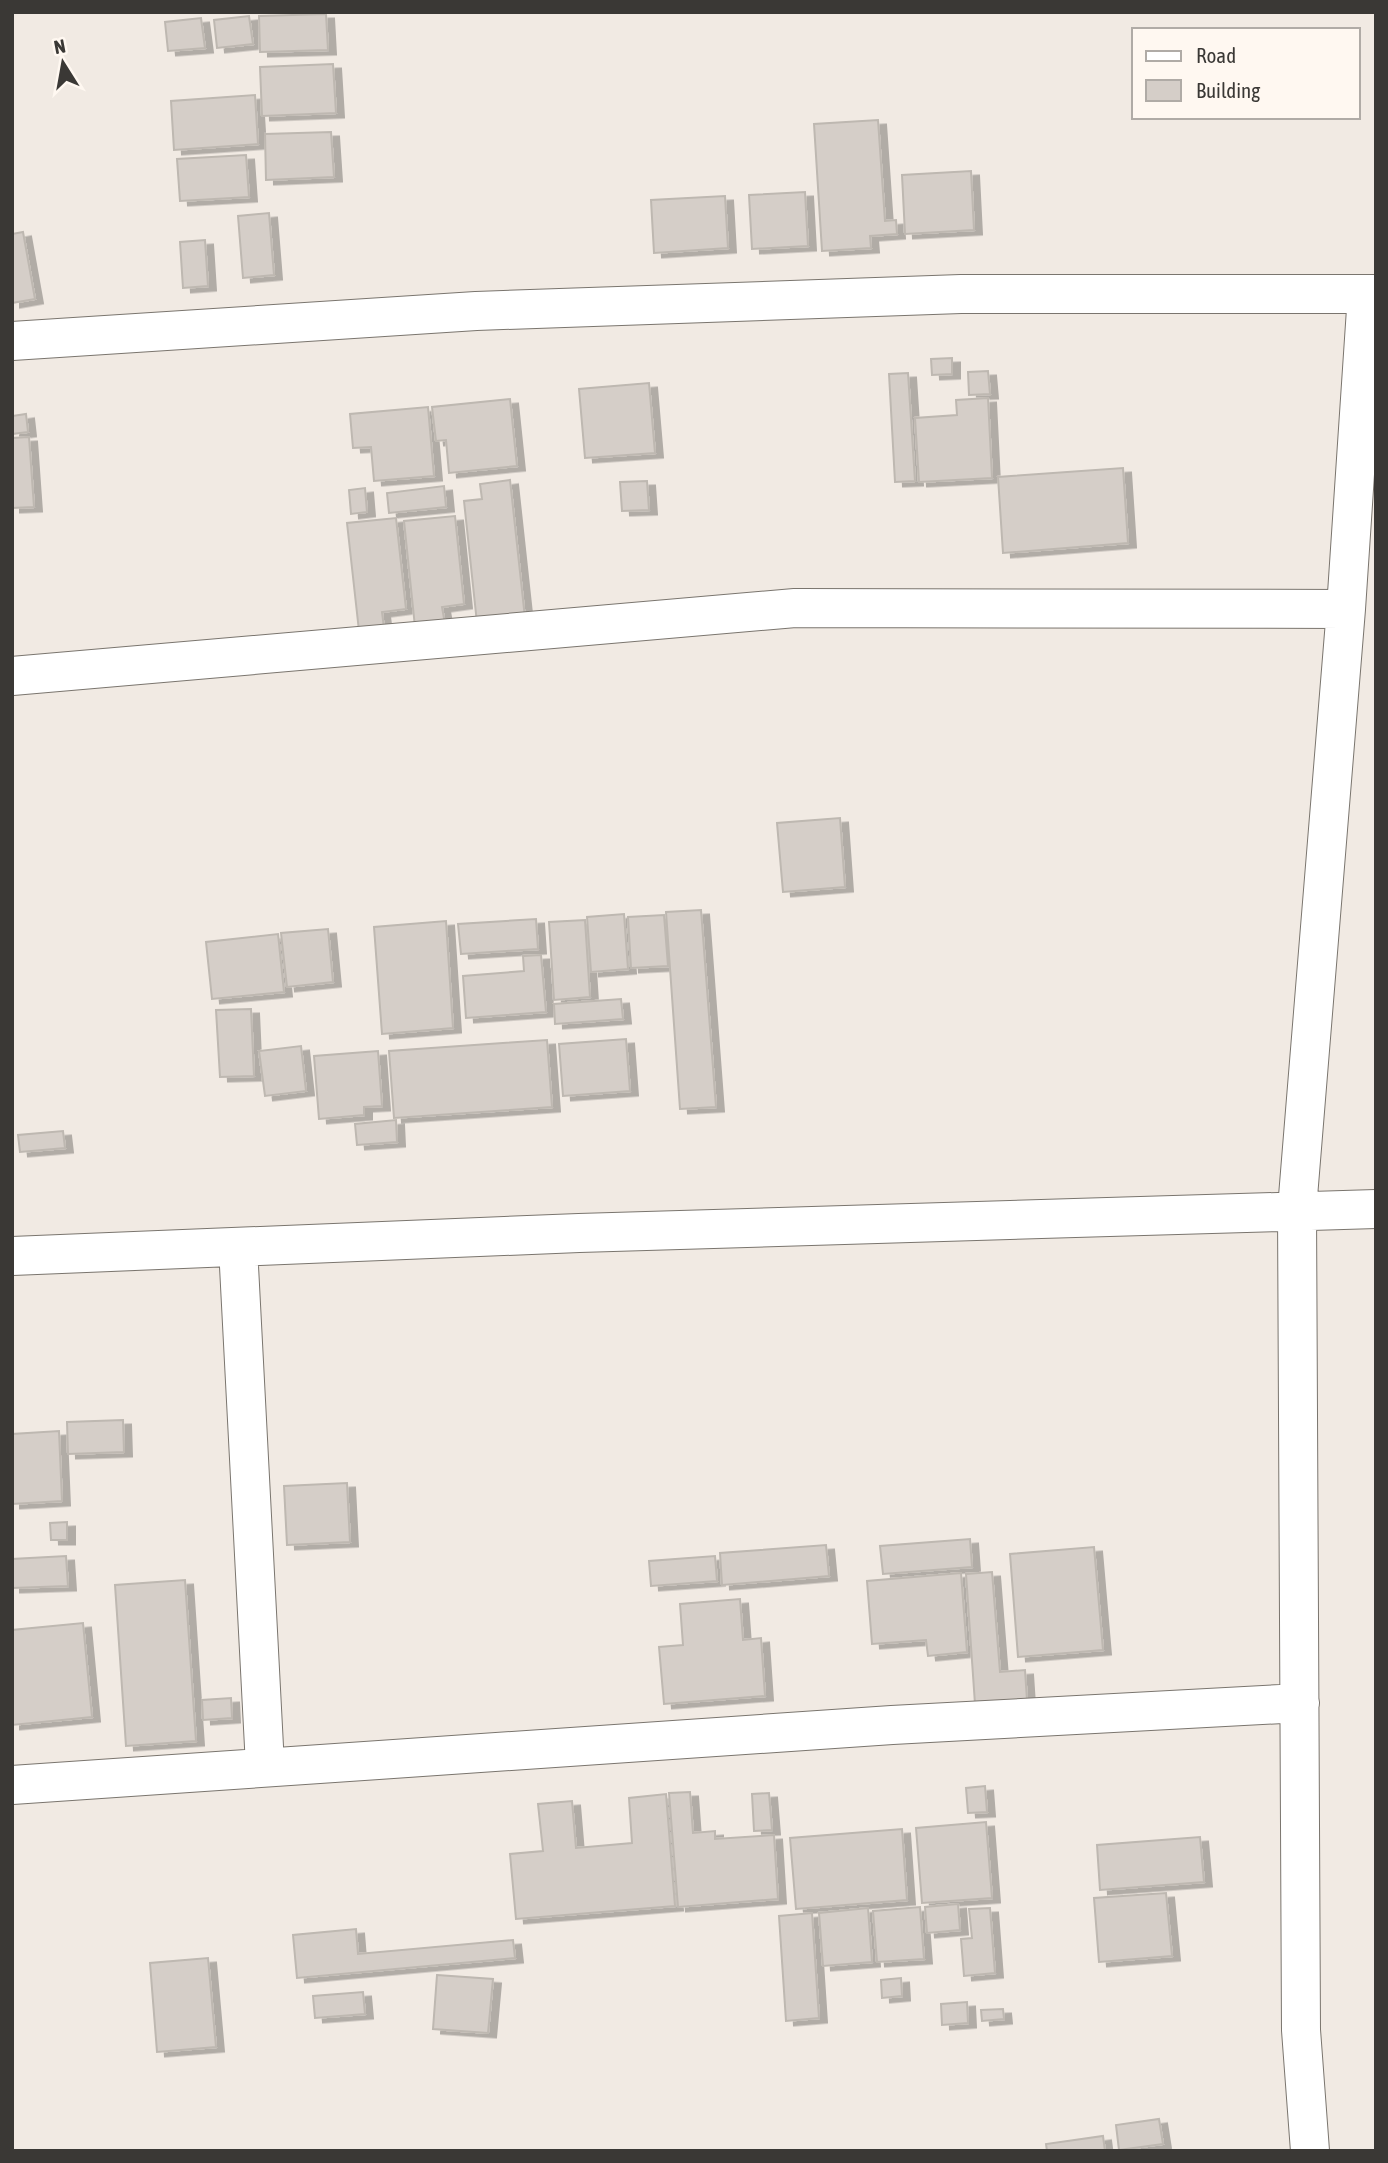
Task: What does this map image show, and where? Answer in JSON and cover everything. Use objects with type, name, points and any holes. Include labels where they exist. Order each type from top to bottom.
[{"type":"street","points":[[12,341],[476,311],[961,294],[1371,294],[1297,1209],[1301,2030],[1310,2151]]},
{"type":"street","points":[[12,676],[795,608],[1346,609]]},
{"type":"street","points":[[12,1256],[1297,1209],[1376,1209]]},
{"type":"street","points":[[238,1247],[265,1766]]},
{"type":"street","points":[[12,1785],[892,1724],[1300,1703]]},
{"type":"building","points":[[326,14],[328,50],[260,52],[259,16]]},
{"type":"building","points":[[249,16],[253,44],[217,48],[214,20]]},
{"type":"building","points":[[201,18],[205,48],[168,51],[165,22]]},
{"type":"building","points":[[333,64],[336,113],[262,116],[260,67]]},
{"type":"building","points":[[255,95],[258,144],[174,150],[171,101]]},
{"type":"building","points":[[878,120],[885,221],[896,220],[897,234],[870,236],[871,248],[822,251],[814,124]]},
{"type":"building","points":[[331,132],[334,177],[266,180],[265,134]]},
{"type":"building","points":[[246,155],[249,197],[180,201],[177,159]]},
{"type":"building","points":[[971,171],[974,230],[905,234],[902,175]]},
{"type":"building","points":[[805,192],[808,246],[752,249],[749,195]]},
{"type":"building","points":[[725,196],[728,248],[654,253],[651,200]]},
{"type":"building","points":[[269,213],[274,275],[243,278],[238,216]]},
{"type":"building","points":[[23,232],[35,299],[12,303],[12,234]]},
{"type":"building","points":[[205,240],[208,286],[183,288],[180,242]]},
{"type":"building","points":[[952,358],[952,374],[932,375],[931,359]]},
{"type":"building","points":[[988,371],[990,394],[969,395],[968,372]]},
{"type":"building","points":[[908,373],[915,481],[895,482],[889,374]]},
{"type":"building","points":[[649,383],[655,453],[585,458],[579,389]]},
{"type":"building","points":[[988,398],[992,478],[919,482],[915,418],[957,415],[956,400]]},
{"type":"building","points":[[510,399],[517,466],[449,473],[446,440],[436,441],[432,407]]},
{"type":"building","points":[[428,407],[434,476],[374,481],[371,447],[353,448],[350,414]]},
{"type":"building","points":[[26,414],[28,432],[12,434],[12,416]]},
{"type":"building","points":[[29,437],[34,507],[12,508],[12,438]]},
{"type":"building","points":[[1123,468],[1128,543],[1003,553],[998,477]]},
{"type":"building","points":[[510,480],[525,618],[477,623],[464,501],[482,499],[480,484]]},
{"type":"building","points":[[647,481],[649,510],[622,511],[620,482]]},
{"type":"building","points":[[444,486],[446,507],[389,513],[387,493]]},
{"type":"building","points":[[365,488],[367,512],[351,514],[349,490]]},
{"type":"building","points":[[455,516],[464,604],[442,607],[445,624],[415,627],[404,521]]},
{"type":"building","points":[[396,518],[406,609],[382,612],[384,628],[359,631],[347,523]]},
{"type":"building","points":[[840,818],[845,887],[783,892],[777,823]]},
{"type":"building","points":[[701,910],[716,1107],[680,1109],[666,912]]},
{"type":"building","points":[[624,914],[628,969],[591,972],[587,917]]},
{"type":"building","points":[[664,915],[668,966],[631,968],[628,917]]},
{"type":"building","points":[[536,919],[538,949],[461,954],[458,924]]},
{"type":"building","points":[[585,920],[590,997],[554,1000],[549,922]]},
{"type":"building","points":[[446,921],[453,1028],[382,1034],[374,927]]},
{"type":"building","points":[[328,929],[333,982],[287,987],[281,933]]},
{"type":"building","points":[[278,934],[284,992],[212,999],[206,942]]},
{"type":"building","points":[[541,955],[546,1012],[466,1018],[463,976],[524,971],[523,956]]},
{"type":"building","points":[[621,999],[623,1019],[555,1024],[554,1004]]},
{"type":"building","points":[[251,1009],[254,1076],[220,1077],[216,1010]]},
{"type":"building","points":[[626,1039],[630,1091],[563,1096],[559,1044]]},
{"type":"building","points":[[547,1040],[552,1107],[394,1118],[389,1051]]},
{"type":"building","points":[[301,1046],[306,1091],[265,1096],[259,1051]]},
{"type":"building","points":[[378,1051],[382,1106],[364,1107],[364,1115],[319,1119],[314,1056]]},
{"type":"building","points":[[396,1120],[397,1142],[357,1145],[355,1124]]},
{"type":"building","points":[[63,1131],[65,1148],[20,1152],[18,1135]]},
{"type":"building","points":[[123,1420],[124,1452],[68,1454],[67,1422]]},
{"type":"building","points":[[59,1431],[62,1501],[12,1504],[12,1434]]},
{"type":"building","points":[[347,1483],[350,1542],[287,1545],[284,1486]]},
{"type":"building","points":[[67,1522],[67,1540],[51,1540],[50,1523]]},
{"type":"building","points":[[970,1539],[972,1567],[883,1574],[880,1546]]},
{"type":"building","points":[[826,1545],[829,1576],[722,1585],[720,1553]]},
{"type":"building","points":[[1094,1547],[1103,1650],[1018,1657],[1010,1554]]},
{"type":"building","points":[[66,1556],[68,1586],[12,1588],[12,1559]]},
{"type":"building","points":[[715,1556],[717,1581],[651,1586],[649,1561]]},
{"type":"building","points":[[992,1572],[1000,1672],[1025,1670],[1027,1700],[975,1704],[966,1574]]},
{"type":"building","points":[[961,1573],[967,1652],[928,1656],[926,1640],[872,1644],[867,1581]]},
{"type":"building","points":[[185,1580],[196,1741],[126,1746],[115,1585]]},
{"type":"building","points":[[740,1599],[743,1640],[761,1638],[765,1696],[664,1704],[659,1647],[683,1645],[680,1604]]},
{"type":"building","points":[[83,1623],[92,1717],[12,1725],[12,1630]]},
{"type":"building","points":[[231,1698],[232,1718],[203,1720],[202,1700]]},
{"type":"building","points":[[985,1786],[987,1812],[968,1813],[966,1788]]},
{"type":"building","points":[[690,1792],[693,1833],[715,1831],[715,1839],[774,1835],[778,1899],[678,1907],[669,1793]]},
{"type":"building","points":[[769,1793],[772,1830],[754,1831],[752,1794]]},
{"type":"building","points":[[666,1794],[675,1906],[516,1919],[510,1854],[543,1851],[538,1804],[572,1801],[576,1848],[632,1843],[629,1798]]},
{"type":"building","points":[[986,1822],[992,1898],[922,1903],[916,1828]]},
{"type":"building","points":[[902,1829],[907,1900],[796,1909],[790,1838]]},
{"type":"building","points":[[1200,1837],[1204,1882],[1100,1890],[1097,1845]]},
{"type":"building","points":[[1166,1893],[1172,1956],[1099,1962],[1094,1898]]},
{"type":"building","points":[[958,1904],[960,1930],[927,1933],[925,1907]]},
{"type":"building","points":[[920,1907],[924,1959],[877,1962],[873,1911]]},
{"type":"building","points":[[868,1908],[872,1962],[823,1966],[819,1913]]},
{"type":"building","points":[[990,1908],[995,1973],[964,1976],[961,1939],[972,1938],[969,1909]]},
{"type":"building","points":[[812,1913],[819,2018],[786,2021],[779,1916]]},
{"type":"building","points":[[356,1929],[358,1954],[513,1940],[515,1958],[297,1978],[293,1935]]},
{"type":"building","points":[[208,1958],[216,2047],[157,2052],[150,1963]]},
{"type":"building","points":[[437,1975],[493,1979],[488,2033],[433,2029]]},
{"type":"building","points":[[901,1978],[902,1996],[882,1998],[881,1980]]},
{"type":"building","points":[[363,1992],[365,2014],[315,2018],[313,1996]]},
{"type":"building","points":[[967,2002],[968,2023],[942,2025],[941,2004]]},
{"type":"building","points":[[1003,2009],[1004,2019],[982,2021],[981,2010]]},
{"type":"building","points":[[1159,2119],[1163,2144],[1119,2150],[1116,2125]]},
{"type":"building","points":[[1103,2136],[1105,2151],[1047,2151],[1046,2144]]}]
